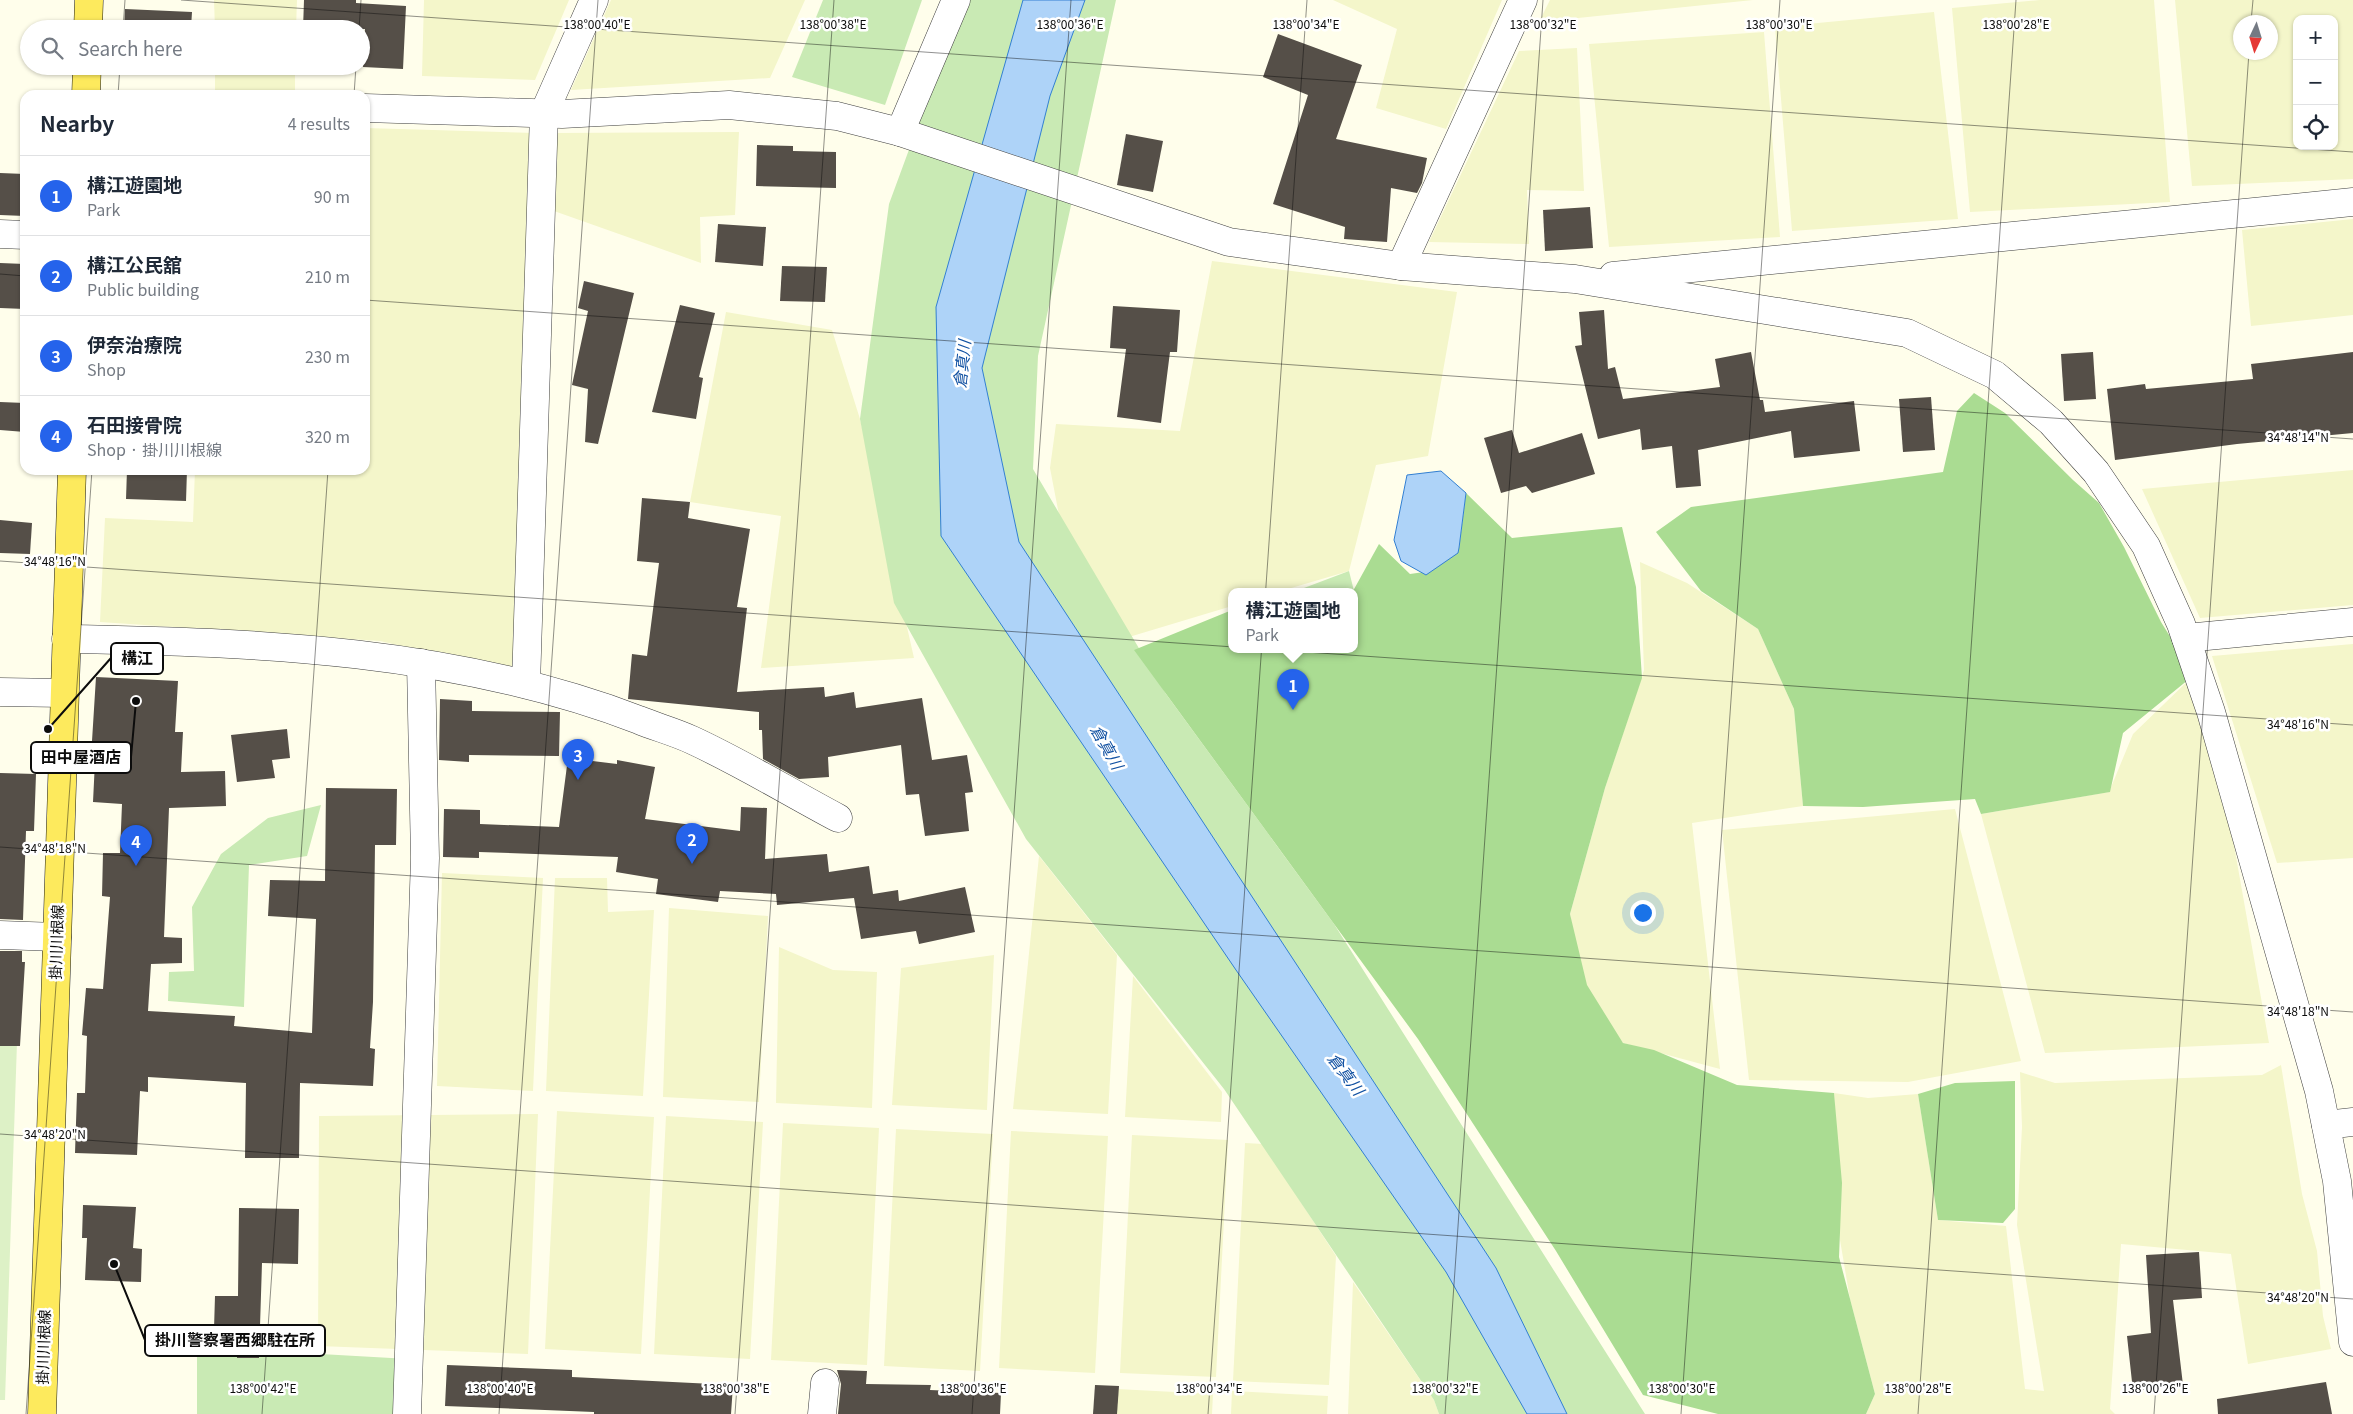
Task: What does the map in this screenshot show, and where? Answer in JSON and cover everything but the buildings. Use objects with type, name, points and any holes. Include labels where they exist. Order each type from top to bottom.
[{"type":"main road","points":[[88,20],[89,0]]},
{"type":"main road","points":[[86,90],[87,75]]},
{"type":"main road","name":"掛川川根線","points":[[42,1414],[63,694],[72,475]]},
{"type":"street","points":[[526,684],[544,113],[594,0]]},
{"type":"street","points":[[908,135],[956,0]]},
{"type":"street","points":[[1401,266],[1523,0]]},
{"type":"street","points":[[370,108],[544,113],[730,105],[837,116],[908,135],[1229,242],[1401,266],[1575,280],[1907,333],[1995,375],[2051,422],[2096,472],[2146,546],[2186,638],[2211,712],[2319,1091],[2337,1181],[2353,1342]]},
{"type":"street","points":[[1575,280],[2353,202]]},
{"type":"street","points":[[0,234],[20,235]]},
{"type":"street","points":[[2186,638],[2353,622]]},
{"type":"street","points":[[66,639],[302,648],[421,663],[526,684],[602,706],[691,740],[838,818]]},
{"type":"street","points":[[407,1414],[425,858],[421,663]]},
{"type":"street","points":[[0,692],[63,694]]},
{"type":"street","points":[[0,935],[57,937]]},
{"type":"street","points":[[2326,1125],[2353,1122]]},
{"type":"street","points":[[822,1414],[825,1383]]},
{"type":"green space","points":[[214,0],[297,0],[296,20],[215,20]]},
{"type":"green space","points":[[424,0],[569,0],[535,80],[422,76]]},
{"type":"green space","points":[[611,0],[805,0],[770,78],[571,90]]},
{"type":"green space","points":[[823,0],[922,0],[885,105],[792,77]]},
{"type":"green space","points":[[964,0],[1116,0],[1038,356],[1033,469],[1166,694],[1334,924],[1645,1414],[1439,1414],[1434,1400],[1224,1089],[1026,839],[894,603],[860,419],[889,204]]},
{"type":"green space","points":[[1333,0],[1502,0],[1446,129],[1376,108],[1397,29]]},
{"type":"green space","points":[[1550,0],[1753,0],[1539,22]]},
{"type":"green space","points":[[2040,0],[2154,0],[2170,202],[1970,212],[1952,8]]},
{"type":"green space","points":[[2175,0],[2353,0],[2353,179],[2192,186]]},
{"type":"green space","points":[[1934,12],[1958,219],[1792,231],[1775,27]]},
{"type":"green space","points":[[1764,32],[1780,237],[1609,247],[1589,44]]},
{"type":"green space","points":[[1577,48],[1584,191],[1527,190],[1529,244],[1429,242],[1519,51]]},
{"type":"green space","points":[[215,75],[295,75],[295,90],[215,90]]},
{"type":"green space","points":[[370,128],[535,133],[517,672],[380,641],[100,622],[105,518],[193,522],[195,475],[370,475]]},
{"type":"green space","points":[[739,132],[735,215],[700,217],[701,263],[554,211],[554,133]]},
{"type":"green space","points":[[2353,219],[2353,315],[2251,326],[2242,230]]},
{"type":"green space","points":[[1212,261],[1457,292],[1428,456],[1376,465],[1349,571],[1291,588],[1228,588],[1228,607],[1129,637],[1059,515],[1050,468],[1056,424],[1180,431]]},
{"type":"green space","points":[[726,312],[832,330],[860,419],[914,658],[761,668],[781,516],[690,502]]},
{"type":"green space","points":[[1974,393],[2005,413],[2099,503],[2124,547],[2161,622],[2194,675],[2123,733],[2110,792],[1981,814],[1975,799],[1863,807],[1803,806],[1794,709],[1758,629],[1701,591],[1656,532],[1691,507],[1943,472],[1957,411]]},
{"type":"green space","points":[[2353,470],[2353,605],[2200,618],[2142,489]]},
{"type":"green space","points":[[1466,493],[1512,538],[1622,527],[1636,587],[1642,678],[1605,788],[1570,914],[1587,985],[1623,1043],[1654,1050],[1737,1085],[1834,1093],[1842,1183],[1839,1257],[1875,1394],[1866,1414],[1718,1414],[1643,1395],[1556,1251],[1418,1039],[1134,650],[1228,612],[1228,653],[1358,653],[1358,588],[1355,588],[1379,544],[1410,574],[1431,571],[1459,548]]},
{"type":"green space","points":[[1640,562],[1687,583],[1758,629],[1794,709],[1803,806],[1692,823],[1720,1069],[1623,1043],[1583,991],[1570,914],[1605,788],[1644,670]]},
{"type":"green space","points":[[1349,571],[1353,588],[1304,588]]},
{"type":"green space","points":[[2353,644],[2353,858],[2277,863],[2212,656]]},
{"type":"green space","points":[[2194,675],[2223,783],[2269,1043],[2045,1053],[1981,814],[2109,792],[2133,734]]},
{"type":"green space","points":[[321,805],[307,856],[249,865],[244,1007],[168,1001],[169,972],[194,971],[192,907],[221,854],[268,818]]},
{"type":"green space","points":[[1955,809],[2021,1061],[1908,1082],[1749,1080],[1722,830]]},
{"type":"green space","points":[[1039,856],[1117,955],[1108,1114],[1013,1109]]},
{"type":"green space","points":[[442,873],[543,878],[533,1091],[437,1086]]},
{"type":"green space","points":[[555,878],[607,878],[608,912],[654,910],[643,1096],[546,1091]]},
{"type":"green space","points":[[669,908],[768,916],[759,1102],[663,1097]]},
{"type":"green space","points":[[779,947],[833,970],[877,972],[872,1108],[776,1103]]},
{"type":"green space","points":[[0,953],[20,953],[5,1400],[0,1400]]},
{"type":"green space","points":[[994,955],[987,1110],[892,1105],[901,968]]},
{"type":"green space","points":[[1133,976],[1222,1092],[1221,1122],[1125,1117]]},
{"type":"green space","points":[[2281,1065],[2302,1194],[2317,1251],[2323,1316],[2331,1349],[2248,1364],[2231,1254],[2121,1244],[2110,1409],[2115,1414],[1866,1414],[1875,1394],[1850,1299],[1840,1240],[1834,1093],[1868,1098],[1918,1094],[1938,1220],[2006,1226],[2025,1389],[2044,1391],[2017,1225],[2022,1127],[2020,1072],[2055,1083],[2262,1075]]},
{"type":"green space","points":[[2015,1081],[2015,1209],[2003,1223],[1938,1220],[1918,1094],[1955,1083]]},
{"type":"green space","points":[[557,1111],[654,1117],[641,1354],[545,1349]]},
{"type":"green space","points":[[538,1114],[528,1354],[318,1346],[319,1116]]},
{"type":"green space","points":[[666,1116],[763,1122],[750,1359],[654,1354]]},
{"type":"green space","points":[[783,1123],[879,1128],[867,1365],[771,1360]]},
{"type":"green space","points":[[896,1129],[993,1134],[980,1371],[884,1366]]},
{"type":"green space","points":[[1011,1131],[1108,1136],[1095,1373],[999,1368]]},
{"type":"green space","points":[[1132,1135],[1228,1140],[1216,1377],[1120,1373]]},
{"type":"green space","points":[[1245,1143],[1263,1144],[1336,1256],[1329,1385],[1233,1381]]},
{"type":"green space","points":[[1353,1282],[1434,1400],[1439,1414],[1348,1414]]},
{"type":"green space","points":[[197,1347],[409,1359],[407,1414],[197,1414]]},
{"type":"green space","points":[[1117,1389],[1213,1394],[1212,1414],[1116,1414]]},
{"type":"green space","points":[[1232,1391],[1328,1396],[1327,1414],[1231,1414]]},
{"type":"water","name":"倉真川","points":[[1023,0],[1085,0],[1050,96],[982,368],[1019,542],[1496,1268],[1567,1414],[1527,1414],[1446,1272],[1236,970],[941,536],[936,307]]},
{"type":"water","points":[[1441,471],[1466,493],[1459,548],[1458,553],[1426,575],[1401,561],[1394,540],[1407,475]]},
{"type":"place","name":"田中屋酒店","points":[[136,701]]},
{"type":"place","name":"構江遊園地","points":[[1293,710]]},
{"type":"place","name":"構江","points":[[48,729]]},
{"type":"place","name":"伊奈治療院","points":[[578,780]]},
{"type":"place","name":"構江公民舘","points":[[692,864]]},
{"type":"place","name":"石田接骨院","points":[[136,866]]},
{"type":"place","name":"掛川警察署西郷駐在所","points":[[114,1264]]}]
